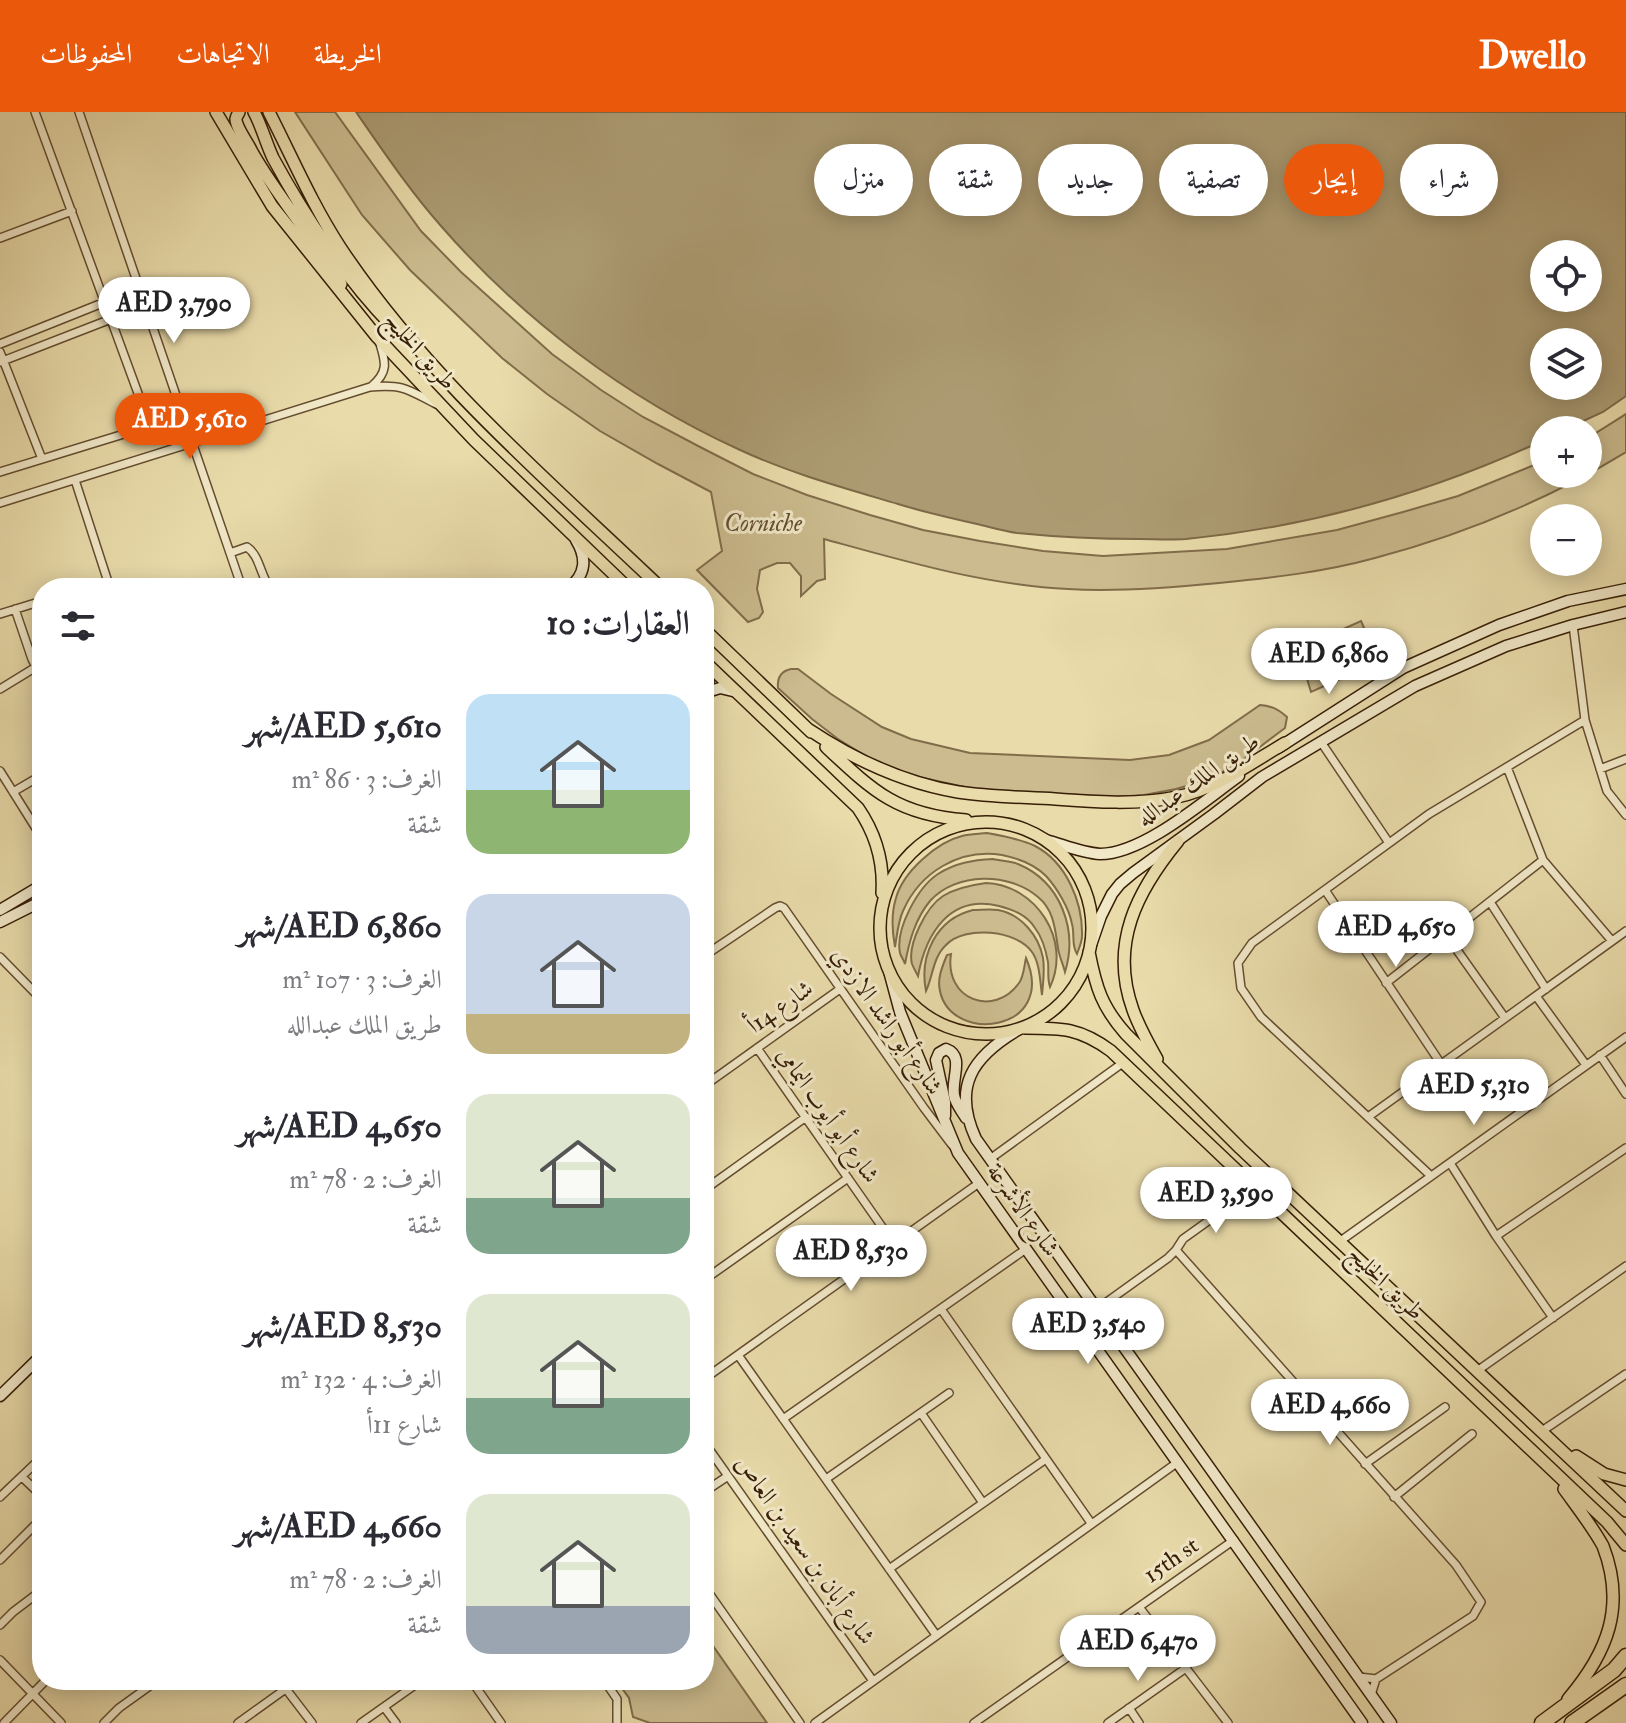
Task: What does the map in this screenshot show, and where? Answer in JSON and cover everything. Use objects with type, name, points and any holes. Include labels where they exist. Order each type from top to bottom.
[{"type":"highway","points":[[1542,1723],[1614,1670],[1626,1656]]},
{"type":"highway","points":[[1572,1723],[1626,1685]]},
{"type":"main road","name":"طريق الخليج","points":[[216,112],[272,206],[377,337],[440,406],[618,578]]},
{"type":"main road","points":[[239,112],[237,125],[257,160],[329,264],[358,313]]},
{"type":"main road","points":[[254,112],[278,167],[329,247],[378,311],[445,378]]},
{"type":"main road","name":"طريق الخليج","points":[[269,112],[312,199],[341,247],[378,298],[445,378],[650,578]]},
{"type":"main road","points":[[714,639],[868,786],[883,796],[936,817],[1009,824],[1046,840],[1070,862],[1085,888],[1092,915],[1090,948],[1079,980],[1063,1002],[1022,1029],[986,1034],[954,1030],[920,1011],[898,989],[889,971],[881,942],[882,864],[866,819],[714,670]]},
{"type":"main road","points":[[808,729],[872,765],[919,783],[979,795],[1107,802],[1177,797],[1214,784],[1285,743]]},
{"type":"main road","points":[[881,911],[891,880],[920,845],[943,831],[983,822]]},
{"type":"main road","points":[[1164,1070],[1139,1027],[1132,1007],[1124,975],[1124,955],[1126,936],[1137,902],[1151,875],[1178,841]]},
{"type":"main road","name":"طريق الخليج","points":[[1090,948],[1099,995],[1111,1017],[1126,1034],[1240,1148],[1626,1511]]},
{"type":"main road","name":"طريق الخليج","points":[[1022,1029],[1062,1028],[1074,1031],[1101,1044],[1124,1062],[1607,1522],[1626,1545]]},
{"type":"main road","points":[[1553,1441],[1604,1474],[1626,1480]]},
{"type":"main road","points":[[1547,1466],[1602,1545],[1614,1570],[1617,1597],[1614,1625],[1606,1647],[1557,1712]]},
{"type":"street","points":[[0,472],[150,426],[35,112]]},
{"type":"street","points":[[79,112],[239,578]]},
{"type":"street","points":[[0,238],[72,211]]},
{"type":"street","points":[[0,344],[105,302]]},
{"type":"street","points":[[42,459],[1,358],[111,319]]},
{"type":"street","points":[[370,387],[380,379],[385,368],[385,358],[377,337]]},
{"type":"street","points":[[0,503],[370,387],[398,386],[440,406]]},
{"type":"street","points":[[75,480],[107,578]]},
{"type":"street","points":[[573,535],[580,547],[584,567],[578,578]]},
{"type":"street","points":[[230,553],[247,547],[254,552],[264,578]]},
{"type":"street","name":"طريق الملك عبدالله","points":[[1046,840],[1100,854],[1140,844],[1285,743],[1403,668],[1499,625],[1568,601],[1626,589]]},
{"type":"street","points":[[0,614],[32,604]]},
{"type":"street","points":[[15,609],[32,656]]},
{"type":"street","name":"طريق الملك عبدالله","points":[[1090,948],[1101,916],[1120,884],[1262,777],[1415,686],[1506,646],[1626,612]]},
{"type":"street","points":[[1573,625],[1585,720],[1607,791],[1626,815]]},
{"type":"street","points":[[0,689],[32,669]]},
{"type":"street","points":[[714,690],[720,688],[737,692]]},
{"type":"street","points":[[1431,1176],[1261,1017],[1241,988],[1238,963],[1252,943],[1429,814],[1585,720]]},
{"type":"street","points":[[1321,742],[1389,843]]},
{"type":"street","points":[[1600,769],[1626,759]]},
{"type":"street","points":[[1507,767],[1543,860],[1612,941]]},
{"type":"street","points":[[0,771],[32,822]]},
{"type":"street","points":[[13,792],[32,781]]},
{"type":"street","points":[[1386,983],[1543,860]]},
{"type":"street","points":[[1325,890],[1441,1064]]},
{"type":"street","points":[[0,910],[32,891]]},
{"type":"street","points":[[1490,902],[1546,989]]},
{"type":"street","points":[[0,922],[32,906]]},
{"type":"street","name":"شارع أبو راشد الازدي","points":[[714,948],[777,907],[782,907],[958,1153]]},
{"type":"street","points":[[1368,1117],[1626,931]]},
{"type":"street","points":[[1447,936],[1505,1018]]},
{"type":"street","points":[[0,957],[32,990]]},
{"type":"street","name":"شارع الأشرعة","points":[[889,971],[900,1012],[958,1153],[1362,1723]]},
{"type":"street","name":"شارع 14أ","points":[[714,1079],[840,989]]},
{"type":"street","points":[[1536,996],[1586,1065]]},
{"type":"street","points":[[967,1119],[966,1094],[977,1064],[992,1047],[1022,1029]]},
{"type":"street","points":[[1339,1242],[1626,1037]]},
{"type":"street","name":"شارع أبو أيوب اليمامي","points":[[757,1048],[894,1244]]},
{"type":"street","name":"شارع الأشرعة","points":[[944,1119],[945,1102],[936,1060],[939,1053],[946,1049],[957,1057],[954,1096],[976,1139],[1391,1723]]},
{"type":"street","points":[[1600,1055],[1626,1094]]},
{"type":"street","points":[[990,1159],[1124,1062]]},
{"type":"street","points":[[714,1183],[806,1117]]},
{"type":"street","points":[[1496,1236],[1626,1148]]},
{"type":"street","points":[[1450,1163],[1553,1318]]},
{"type":"street","points":[[1236,1201],[1240,1174]]},
{"type":"street","points":[[714,1273],[848,1178]]},
{"type":"street","points":[[714,1372],[979,1183]]},
{"type":"street","points":[[1097,1309],[1168,1258],[1183,1239],[1236,1201],[1268,1201]]},
{"type":"street","points":[[783,1419],[1026,1249]]},
{"type":"street","points":[[1176,1250],[1456,1565],[1481,1602],[1473,1616],[1376,1679],[1371,1695]]},
{"type":"street","points":[[1477,1371],[1626,1266]]},
{"type":"street","points":[[941,1309],[1091,1523]]},
{"type":"street","points":[[738,1355],[936,1635]]},
{"type":"street","points":[[0,1396],[32,1365]]},
{"type":"street","points":[[1542,1431],[1626,1374]]},
{"type":"street","points":[[826,1479],[949,1393]]},
{"type":"street","points":[[1365,1464],[1445,1407]]},
{"type":"street","points":[[921,1413],[983,1503]]},
{"type":"street","points":[[1394,1497],[1472,1434]]},
{"type":"street","name":"شارع أبان بن سعيد بن العاص","points":[[714,1456],[873,1681]]},
{"type":"street","points":[[889,1569],[1046,1459]]},
{"type":"street","points":[[815,1723],[1178,1462]]},
{"type":"street","points":[[0,1497],[32,1467]]},
{"type":"street","points":[[714,1485],[728,1476]]},
{"type":"street","points":[[22,1477],[32,1486]]},
{"type":"street","points":[[0,1560],[32,1528]]},
{"type":"street","name":"15th st","points":[[978,1722],[1234,1540]]},
{"type":"street","points":[[0,1625],[32,1598]]},
{"type":"street","points":[[714,1600],[800,1723]]},
{"type":"street","points":[[1139,1607],[1228,1723]]},
{"type":"street","points":[[0,1660],[61,1723]]},
{"type":"street","points":[[1108,1723],[1186,1668]]},
{"type":"street","points":[[1359,1677],[1376,1679]]},
{"type":"street","points":[[4,1723],[36,1690]]},
{"type":"street","points":[[104,1723],[144,1690]]},
{"type":"street","points":[[238,1723],[285,1690]]},
{"type":"street","points":[[287,1690],[312,1723]]},
{"type":"street","points":[[361,1723],[408,1690]]},
{"type":"street","points":[[478,1690],[501,1723]]},
{"type":"street","points":[[611,1690],[617,1699],[617,1719],[624,1723]]},
{"type":"street","points":[[384,1707],[396,1723]]},
{"type":"street","points":[[1129,1708],[1139,1723]]},
{"type":"green space","name":"Corniche","points":[[295,112],[335,112],[421,231],[461,272],[552,354],[601,390],[643,417],[753,474],[870,515],[923,530],[980,541],[1103,556],[1227,549],[1337,530],[1458,496],[1530,467],[1530,488],[1560,488],[1472,527],[1375,558],[1258,579],[1125,590],[1006,583],[945,571],[824,539],[825,579],[817,581],[801,596],[801,576],[790,563],[777,563],[760,570],[757,589],[763,612],[759,618],[748,622],[714,587],[714,578],[705,578],[697,570],[722,551],[711,492],[600,431],[547,394],[502,358],[410,270],[362,215]]},
{"type":"green space","points":[[1626,414],[1626,452],[1602,466],[1602,429]]},
{"type":"green space","points":[[1361,621],[1379,662],[1311,692],[1298,649]]},
{"type":"green space","points":[[798,669],[882,727],[911,739],[970,753],[1130,760],[1169,755],[1209,740],[1260,705],[1275,708],[1287,717],[1285,728],[1236,765],[1207,780],[1176,789],[1113,797],[974,789],[905,774],[874,761],[838,739],[778,688],[780,675]]},
{"type":"green space","points":[[987,833],[1035,846],[1056,862],[1076,897],[1082,923],[1077,954],[1068,911],[1046,876],[1020,860],[986,854],[957,859],[931,874],[920,885],[901,915],[895,947],[892,922],[894,904],[913,869],[932,851],[952,839]]},
{"type":"green space","points":[[993,859],[1015,863],[1033,872],[1055,895],[1067,924],[1069,940],[1065,972],[1053,920],[1043,902],[1013,883],[983,879],[954,885],[930,901],[913,931],[905,964],[900,953],[901,932],[923,888],[951,867]]},
{"type":"green space","points":[[986,883],[1020,893],[1045,918],[1053,934],[1056,951],[1056,969],[1050,987],[1045,949],[1032,923],[1010,909],[982,904],[967,906],[943,920],[927,945],[918,976],[912,964],[912,947],[930,909],[948,893]]},
{"type":"green space","points":[[973,910],[1006,912],[1028,927],[1038,942],[1043,958],[1042,995],[1038,967],[1032,952],[1015,939],[990,933],[965,935],[946,945],[936,961],[926,991],[925,965],[933,941],[949,922]]},
{"type":"green space","points":[[951,954],[955,983],[973,999],[985,1001],[1009,994],[1019,983],[1026,958],[1032,983],[1028,1002],[1016,1015],[999,1022],[980,1024],[963,1019],[948,1008],[940,991],[942,968],[947,955]]},
{"type":"green space","points":[[714,1647],[767,1723],[650,1723],[633,1717],[629,1698],[623,1690],[714,1690]]},
{"type":"shaded area","points":[[356,112],[1626,112],[1626,396],[1594,416],[1530,416],[1530,446],[1414,491],[1324,516],[1278,526],[1180,539],[1078,538],[1007,531],[918,510],[797,473],[738,449],[656,406],[578,353],[506,293],[430,213]]}]
